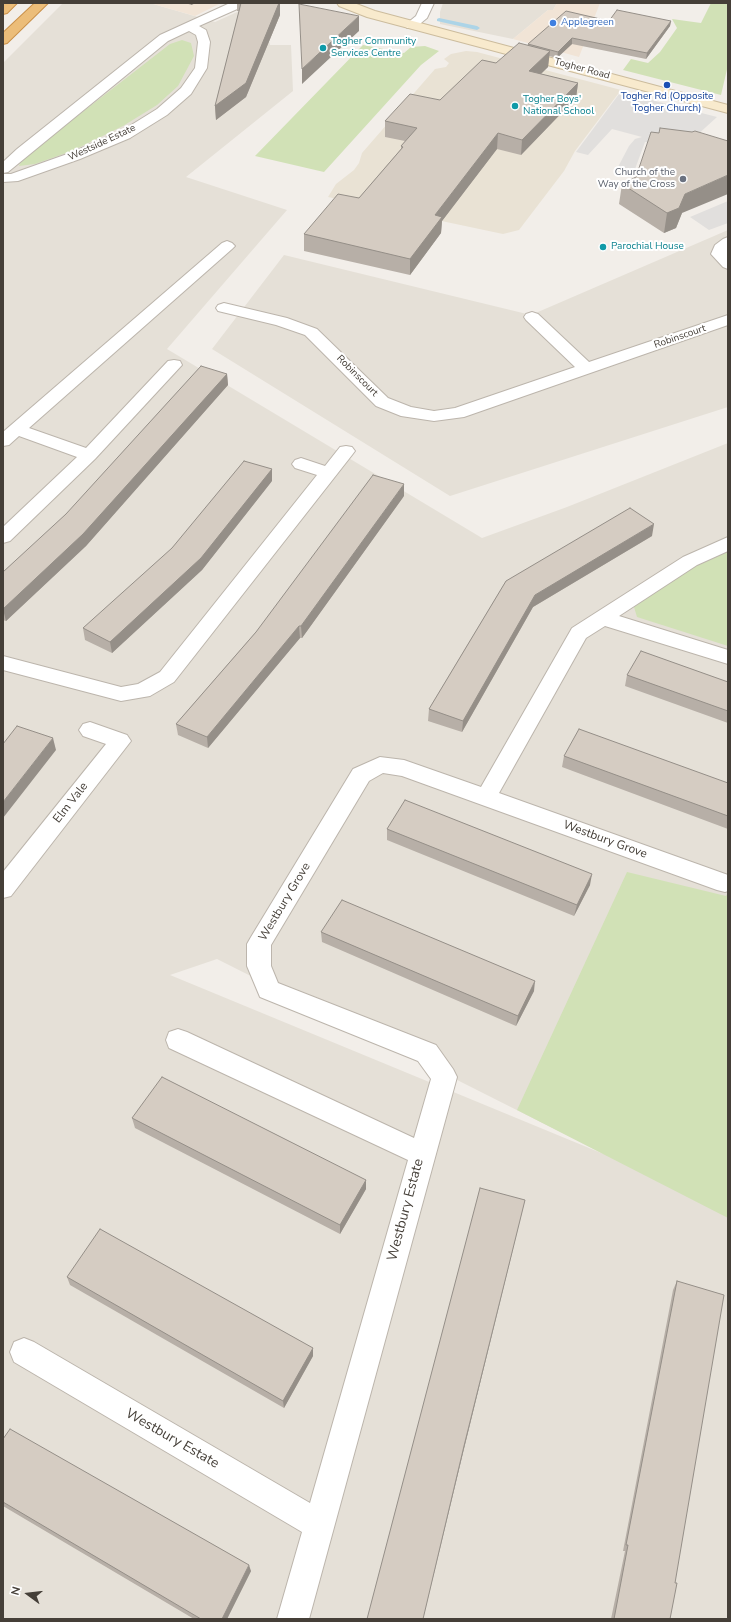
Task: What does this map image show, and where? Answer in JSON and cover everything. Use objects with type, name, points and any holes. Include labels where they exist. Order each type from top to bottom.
[{"type":"highway","points":[[3,10],[11,3]]},
{"type":"highway","points":[[3,40],[42,3]]},
{"type":"street","points":[[3,169],[164,38],[240,3]]},
{"type":"street","name":"Togher Road","points":[[343,3],[371,14],[410,25],[468,39],[728,109]]},
{"type":"street","points":[[410,25],[421,18],[428,3]]},
{"type":"street","name":"Westside Estate","points":[[3,178],[13,178],[76,156],[125,135],[162,112],[186,91],[201,68],[204,42],[202,33],[189,26]]},
{"type":"street","points":[[728,242],[720,248],[719,254],[728,264]]},
{"type":"street","points":[[3,441],[227,246]]},
{"type":"street","name":"Robinscourt","points":[[224,308],[281,321],[311,332],[382,402],[407,412],[434,416],[458,413],[728,320]]},
{"type":"street","points":[[532,317],[586,369]]},
{"type":"street","points":[[3,537],[89,455],[174,365]]},
{"type":"street","points":[[16,429],[89,455]]},
{"type":"street","points":[[3,663],[121,694],[143,691],[167,677],[346,450]]},
{"type":"street","points":[[301,464],[329,472]]},
{"type":"street","points":[[486,797],[579,633],[690,561],[728,543]]},
{"type":"street","points":[[603,618],[728,657]]},
{"type":"street","name":"Elm Vale","points":[[3,889],[120,741],[90,730]]},
{"type":"street","name":"Westbury Grove","points":[[422,1154],[444,1077],[427,1053],[269,990],[259,966],[259,944],[361,775],[380,765],[404,768],[724,883]]},
{"type":"street","name":"Westbury Estate","points":[[178,1040],[422,1154],[293,1619]]},
{"type":"street","name":"Westbury Estate","points":[[24,1352],[319,1526]]},
{"type":"shaded area","points":[[63,3],[150,3],[215,22],[257,3],[262,14],[270,45],[291,45],[293,91],[186,177],[287,210],[167,349],[482,538],[567,507],[728,443],[728,1619],[3,1619],[3,63]],"holes":[[[217,959],[606,1155],[170,975]]]},
{"type":"shaded area","points":[[150,3],[221,3],[195,16]]},
{"type":"shaded area","points":[[443,3],[557,3],[553,10],[548,10],[513,39],[440,24],[440,12]]},
{"type":"shaded area","points":[[557,3],[600,3],[579,57],[513,39],[548,10],[553,10]]},
{"type":"shaded area","points":[[466,51],[477,52],[621,90],[575,151],[564,171],[519,230],[503,234],[328,197],[336,184],[354,170],[359,163],[362,153],[435,69],[446,67],[449,63],[444,59],[451,54]]},
{"type":"shaded area","points":[[622,90],[655,101],[717,117],[684,147],[645,142],[635,169],[618,167],[629,146],[635,139],[642,137],[612,129],[588,155],[576,152]]},
{"type":"shaded area","points":[[728,201],[728,223],[709,230],[690,217]]},
{"type":"shaded area","points":[[728,230],[728,407],[450,496],[212,349],[284,255],[531,315]]},
{"type":"green space","points":[[711,3],[728,3],[728,65],[721,95],[623,70],[631,59],[648,63],[660,52],[677,28],[672,19],[701,23]]},
{"type":"green space","points":[[182,40],[191,43],[194,56],[178,86],[157,105],[123,126],[72,151],[35,164],[19,166],[22,159],[170,44]]},
{"type":"green space","points":[[363,45],[404,53],[411,47],[425,46],[439,51],[421,65],[324,172],[255,156]]},
{"type":"green space","points":[[728,549],[728,646],[637,617],[634,607],[695,563]]},
{"type":"green space","points":[[627,872],[726,896],[728,893],[728,1218],[517,1110]]},
{"type":"building","points":[[241,3],[279,3],[246,83],[215,106]]},
{"type":"building","points":[[299,4],[359,16],[302,69]]},
{"type":"building","points":[[617,10],[671,21],[647,53],[572,38],[558,52],[528,44],[566,11],[609,21]]},
{"type":"building","points":[[519,43],[550,51],[529,71],[578,83],[522,140],[498,133],[435,215],[442,217],[410,259],[304,234],[338,194],[359,198],[403,147],[401,146],[417,128],[385,121],[410,94],[440,100],[482,60],[496,63]]},
{"type":"building","name":"Church of the Way of the Cross","points":[[660,128],[692,132],[695,131],[728,141],[728,175],[685,194],[679,208],[667,213],[622,184],[636,177],[651,132],[659,133]]},
{"type":"building","points":[[201,366],[227,374],[83,534],[3,609],[3,572],[66,514]]},
{"type":"building","points":[[244,461],[272,469],[201,558],[110,642],[83,628],[172,548]]},
{"type":"building","points":[[373,475],[404,484],[301,626],[299,626],[207,737],[176,724],[256,632]]},
{"type":"building","points":[[630,508],[654,524],[535,595],[463,721],[429,709],[506,581]]},
{"type":"building","points":[[641,651],[728,682],[728,711],[627,675]]},
{"type":"building","points":[[17,726],[53,738],[3,802],[3,744]]},
{"type":"building","points":[[579,729],[728,783],[728,816],[564,756]]},
{"type":"building","points":[[405,800],[592,874],[577,905],[387,829]]},
{"type":"building","points":[[342,900],[535,981],[518,1016],[321,932]]},
{"type":"building","points":[[162,1077],[366,1180],[340,1225],[132,1118]]},
{"type":"building","points":[[480,1188],[525,1200],[423,1619],[367,1619]]},
{"type":"building","points":[[100,1229],[313,1348],[283,1401],[67,1277]]},
{"type":"building","points":[[677,1281],[724,1295],[675,1583],[677,1583],[670,1619],[614,1619],[628,1545],[626,1545]]},
{"type":"building","points":[[10,1429],[249,1565],[222,1619],[201,1619],[3,1502],[3,1439]]},
{"type":"waterway","points":[[439,20],[477,28]]},
{"type":"place","name":"Applegreen","points":[[553,23]]},
{"type":"place","name":"Togher Community Services Centre","points":[[323,48]]},
{"type":"place","name":"Togher Rd (Opposite Togher Church)","points":[[667,85]]},
{"type":"place","name":"Togher Boys' National School","points":[[515,106]]},
{"type":"place","name":"Church of the Way of the Cross","points":[[683,179]]},
{"type":"place","name":"Parochial House","points":[[603,247]]}]
